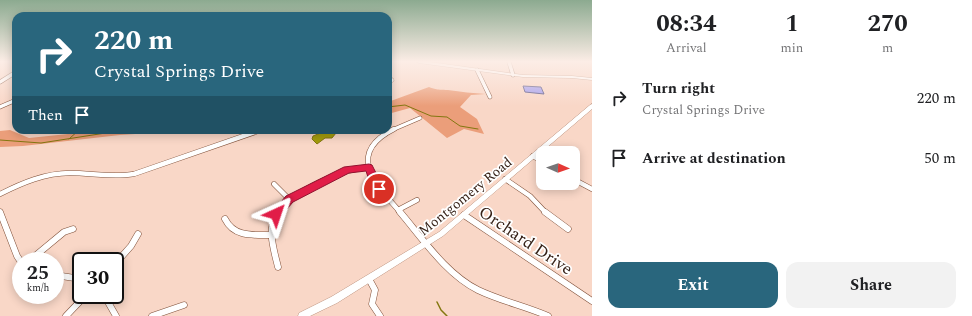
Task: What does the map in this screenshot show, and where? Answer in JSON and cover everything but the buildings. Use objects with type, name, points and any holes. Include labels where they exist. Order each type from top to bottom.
[{"type":"main road","points":[[537,77],[578,77],[592,80]]},
{"type":"main road","name":"Montgomery Road","points":[[302,316],[329,303],[442,234],[592,106]]},
{"type":"street","points":[[480,77],[490,97]]},
{"type":"street","points":[[0,107],[12,102]]},
{"type":"street","points":[[392,130],[420,118]]},
{"type":"street","points":[[0,194],[26,182],[52,175],[76,173],[117,177],[134,174],[249,134]]},
{"type":"street","points":[[384,134],[377,140],[369,154],[369,168],[375,183],[427,243],[452,270],[469,284],[488,294],[522,305],[548,316]]},
{"type":"street","points":[[278,267],[270,235],[276,214],[289,199],[342,171],[353,168],[369,168]]},
{"type":"street","points":[[506,179],[530,196],[546,213],[568,229]]},
{"type":"street","points":[[580,183],[592,189]]},
{"type":"street","points":[[274,184],[289,199]]},
{"type":"street","points":[[398,210],[417,200]]},
{"type":"street","points":[[0,212],[15,252]]},
{"type":"street","name":"Orchard Drive","points":[[464,215],[592,301]]},
{"type":"street","points":[[225,219],[230,228],[238,233],[248,235],[270,235]]},
{"type":"street","points":[[40,252],[59,236],[73,229]]},
{"type":"street","points":[[124,254],[138,234]]},
{"type":"street","points":[[369,279],[375,290],[372,304],[380,316]]},
{"type":"street","points":[[66,316],[77,304]]},
{"type":"street","points":[[111,304],[116,316]]},
{"type":"street","points":[[152,316],[184,305]]},
{"type":"shaded area","points":[[429,87],[486,94],[471,95],[460,107],[477,119],[484,134],[464,129],[447,138],[410,108],[392,113],[392,101]]},
{"type":"shaded area","points":[[10,130],[12,131],[12,134],[20,134],[29,138],[68,134],[135,134],[23,146],[0,147],[0,131]]},
{"type":"shaded area","points":[[318,134],[335,134],[332,138],[325,138],[317,144],[312,139],[313,136]]},
{"type":"waterway","points":[[392,107],[405,105],[431,116],[447,117],[460,126],[478,129]]},
{"type":"waterway","points":[[69,139],[75,134]]},
{"type":"waterway","points":[[69,139],[99,134]]},
{"type":"waterway","points":[[0,140],[41,143],[69,139]]},
{"type":"waterway","points":[[437,302],[441,310],[447,316]]},
{"type":"route","points":[[276,214],[283,204],[289,199],[342,171],[353,168],[369,168],[371,175],[379,189]]}]
